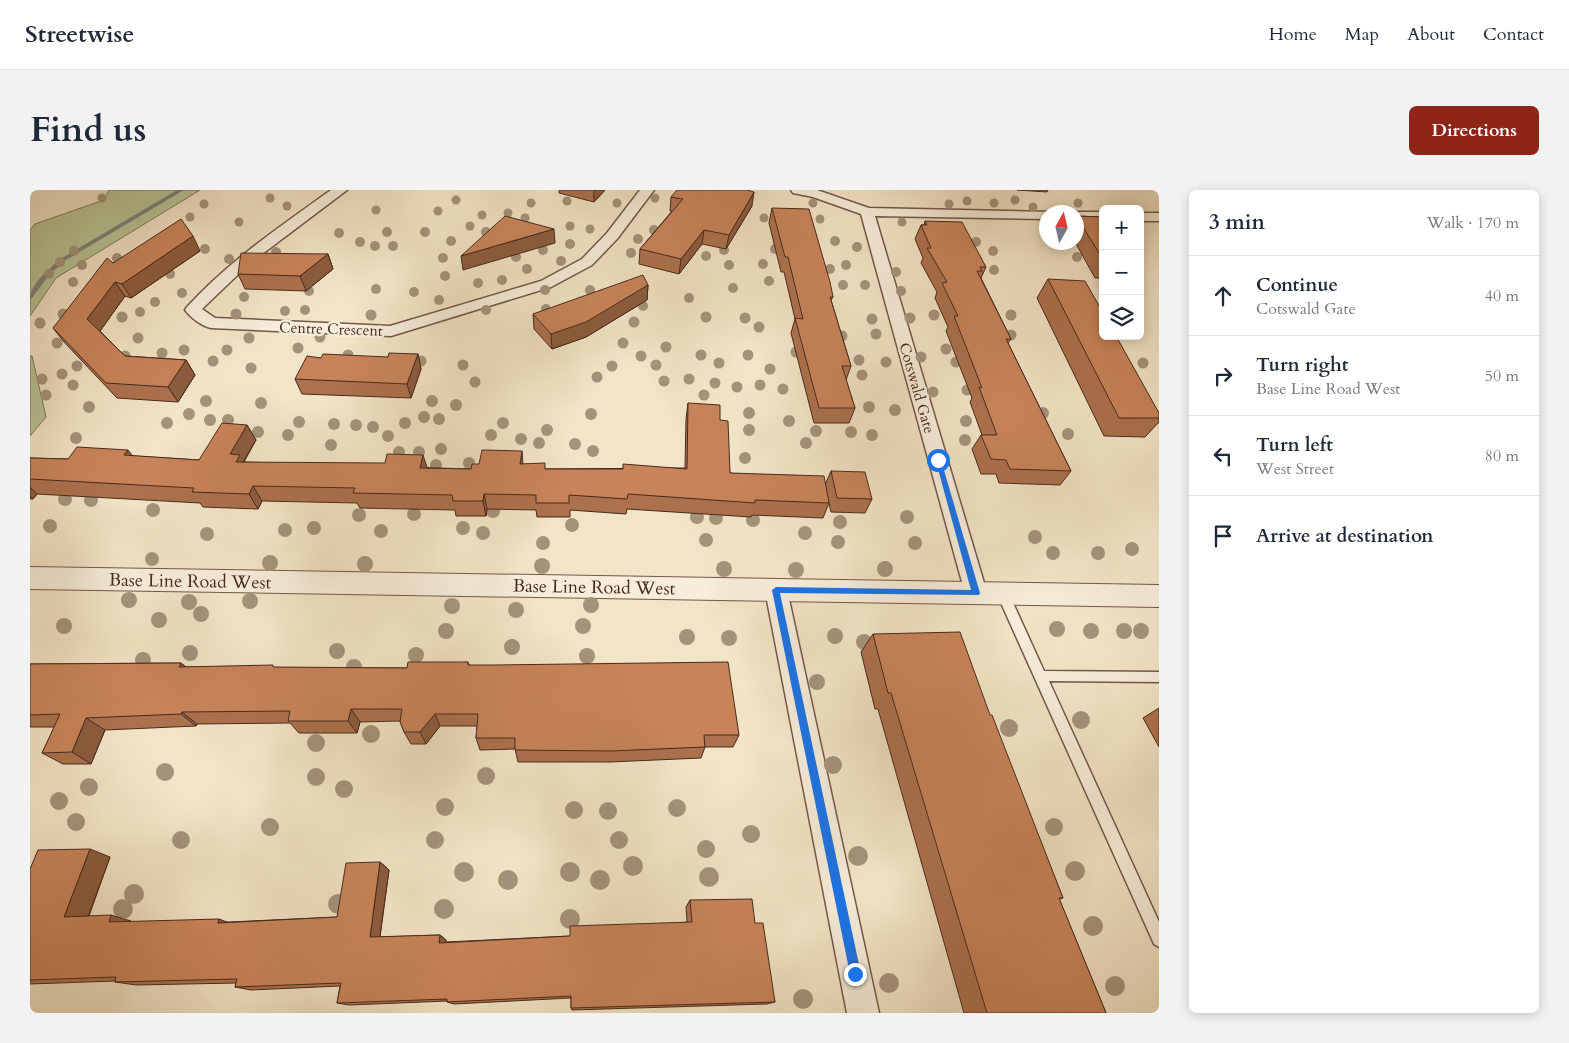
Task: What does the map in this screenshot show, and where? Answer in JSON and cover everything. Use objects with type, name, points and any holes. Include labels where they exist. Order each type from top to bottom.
[{"type":"street","name":"Centre Crescent","points":[[340,190],[243,262],[212,288],[193,310],[211,323],[391,331],[546,284],[587,262],[612,236],[647,190]]},
{"type":"street","points":[[798,190],[817,194],[867,212],[1039,215]]},
{"type":"street","name":"Cotswald Gate","points":[[867,212],[976,593]]},
{"type":"street","points":[[1084,216],[1099,216]]},
{"type":"street","points":[[1144,217],[1159,217]]},
{"type":"street","name":"Base Line Road West","points":[[30,578],[1159,596]]},
{"type":"street","points":[[776,590],[863,1013]]},
{"type":"lane","points":[[1004,594],[1159,939]]},
{"type":"lane","points":[[1041,676],[1159,677]]},
{"type":"green space","points":[[109,190],[200,190],[56,278],[30,316],[30,230],[35,224],[104,200]]},
{"type":"green space","points":[[30,356],[32,356],[46,417],[30,436]]},
{"type":"building","points":[[677,190],[747,190],[754,192],[729,235],[704,230],[681,259],[640,249],[683,199],[671,197]]},
{"type":"building","points":[[772,208],[809,209],[830,282],[833,297],[830,297],[851,366],[842,366],[855,408],[819,408],[795,318],[803,319],[788,257],[785,257]]},
{"type":"building","points":[[505,216],[554,229],[461,256]]},
{"type":"building","points":[[1084,216],[1099,217],[1099,253],[1084,229]]},
{"type":"building","points":[[181,219],[193,236],[122,284],[115,282],[87,319],[125,356],[186,360],[168,387],[106,383],[53,328],[107,258],[113,263]]},
{"type":"building","points":[[925,221],[962,222],[986,267],[980,267],[982,271],[977,271],[1011,339],[1006,339],[1071,471],[1010,469],[1006,460],[991,459],[981,435],[997,435],[979,387],[982,388],[954,316],[958,316],[942,283],[947,282],[927,248],[931,248],[921,225],[927,225]]},
{"type":"building","points":[[241,253],[328,254],[300,276],[238,274]]},
{"type":"building","points":[[643,275],[648,285],[586,322],[551,334],[533,314]]},
{"type":"building","points":[[1048,279],[1085,281],[1099,306],[1099,340],[1118,340],[1159,413],[1159,418],[1119,418]]},
{"type":"building","points":[[389,353],[418,354],[407,384],[295,379],[307,356],[321,358],[323,354],[388,357]]},
{"type":"building","points":[[688,403],[720,405],[720,420],[728,421],[730,473],[824,476],[829,503],[755,500],[755,503],[628,494],[627,499],[569,495],[569,503],[536,503],[536,495],[484,494],[483,501],[453,501],[452,495],[353,493],[355,488],[253,486],[249,494],[192,492],[194,488],[30,479],[30,458],[68,459],[77,447],[128,450],[124,455],[199,460],[222,423],[247,425],[230,454],[240,455],[236,462],[385,463],[387,454],[423,455],[420,468],[471,469],[472,464],[479,464],[482,450],[522,451],[520,464],[545,463],[545,469],[623,469],[623,464],[687,469]]},
{"type":"building","points":[[831,471],[865,472],[872,499],[837,498]]},
{"type":"building","points":[[960,632],[990,715],[992,715],[1063,898],[1059,898],[1106,1013],[987,1013],[891,693],[888,693],[873,634]]},
{"type":"building","points":[[408,662],[468,662],[468,665],[494,665],[728,662],[739,735],[704,735],[705,747],[611,751],[515,750],[515,738],[476,738],[478,714],[435,714],[420,732],[404,732],[400,722],[402,709],[351,709],[348,721],[288,721],[290,711],[182,712],[181,714],[86,718],[72,752],[42,753],[60,714],[30,715],[30,664],[181,663],[179,667],[273,665],[273,667],[407,668]]},
{"type":"building","points":[[90,849],[64,917],[111,915],[109,922],[219,919],[218,923],[337,917],[346,863],[380,862],[370,937],[440,935],[439,943],[570,936],[570,926],[692,922],[690,900],[752,899],[755,923],[763,923],[775,1002],[571,1008],[571,996],[447,1002],[447,999],[337,1003],[341,983],[235,987],[237,979],[115,982],[116,977],[30,980],[30,869],[38,850]]},
{"type":"waterway","points":[[30,297],[48,273],[64,259],[181,190]]},
{"type":"route","points":[[855,974],[776,590],[976,593],[938,460]]}]
